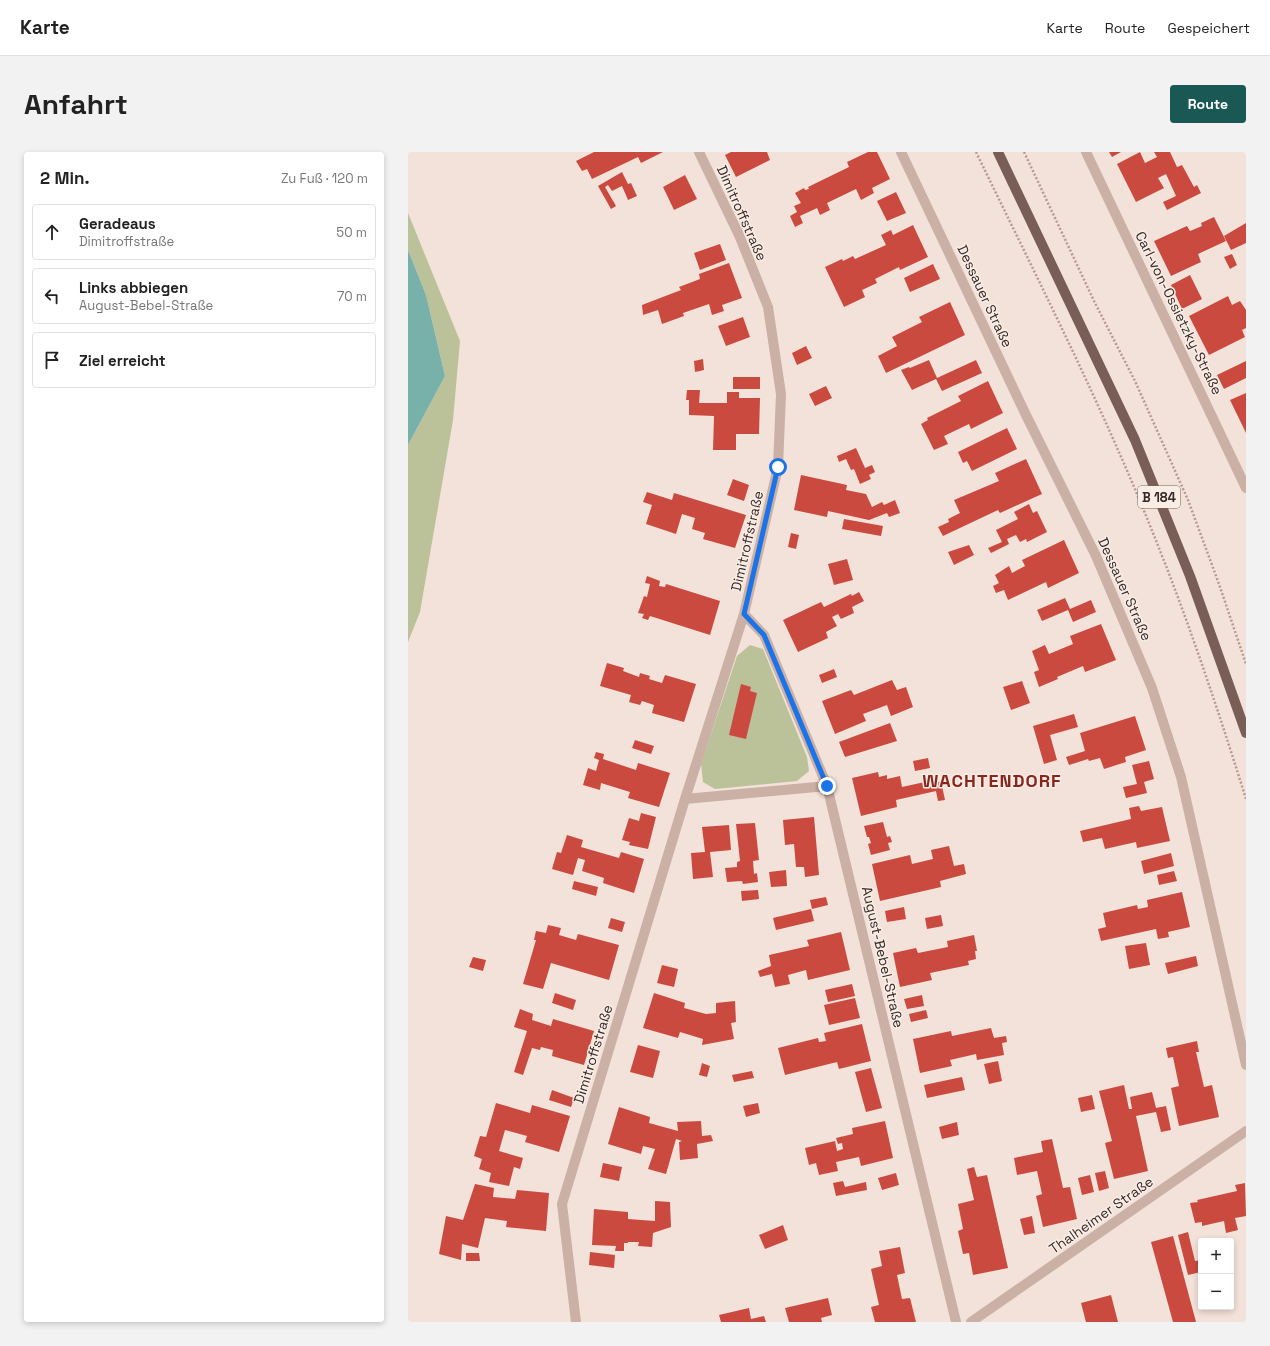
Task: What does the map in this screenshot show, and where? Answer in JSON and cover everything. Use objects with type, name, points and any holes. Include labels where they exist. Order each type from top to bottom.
[{"type":"main road","name":"B 184","points":[[998,152],[1122,411],[1169,520],[1218,650],[1246,733]]},
{"type":"street","name":"Dimitroffstraße","points":[[576,1322],[562,1204],[685,799],[744,614],[778,467],[781,394],[768,307],[739,235],[699,152]]},
{"type":"street","name":"Dessauer Straße","points":[[901,152],[1025,413],[1096,556],[1152,688],[1181,778],[1246,1065]]},
{"type":"street","name":"Carl-von-Ossietzky-Straße","points":[[1086,152],[1246,488]]},
{"type":"street","name":"August-Bebel-Straße","points":[[744,614],[764,635],[827,786],[956,1322]]},
{"type":"street","points":[[685,799],[827,786]]},
{"type":"street","name":"Thalheimer Straße","points":[[971,1322],[1246,1131]]},
{"type":"path","points":[[976,152],[1097,404],[1150,526],[1197,650],[1246,799]]},
{"type":"path","points":[[1024,152],[1095,303],[1135,381],[1188,500],[1246,664]]},
{"type":"green space","points":[[408,213],[460,341],[453,420],[420,612],[408,642],[408,445],[445,376],[426,295],[408,250]]},
{"type":"green space","points":[[750,645],[763,649],[807,757],[809,771],[797,781],[715,789],[703,782],[701,764],[737,656]]},
{"type":"water","points":[[408,250],[426,295],[445,376],[408,445]]},
{"type":"building","points":[[594,152],[663,152],[641,163],[638,157],[592,179],[587,169],[582,171],[576,161]]},
{"type":"building","points":[[731,152],[767,152],[770,160],[736,177],[725,155]]},
{"type":"building","points":[[868,152],[877,152],[890,179],[872,188],[874,193],[861,200],[856,189],[827,203],[830,210],[820,215],[817,208],[800,216],[803,223],[795,227],[790,216],[797,212],[794,206],[801,203],[795,193],[804,188],[805,190],[809,189],[808,187],[849,167],[847,162]]},
{"type":"building","points":[[1109,152],[1121,152],[1112,157]]},
{"type":"building","points":[[1140,152],[1145,163],[1157,157],[1154,152],[1170,152],[1177,167],[1182,165],[1194,187],[1197,185],[1201,193],[1167,210],[1163,202],[1176,196],[1166,174],[1158,178],[1164,188],[1136,202],[1117,164]]},
{"type":"building","points":[[622,172],[628,184],[631,183],[637,196],[628,200],[622,186],[612,191],[608,185],[605,187],[616,206],[611,209],[598,186]]},
{"type":"building","points":[[685,175],[697,199],[674,210],[663,187]]},
{"type":"building","points":[[896,192],[906,213],[887,221],[877,201]]},
{"type":"building","points":[[1214,217],[1226,241],[1198,254],[1201,262],[1171,276],[1154,241],[1187,226],[1190,231],[1202,226],[1201,223]]},
{"type":"building","points":[[1246,223],[1246,243],[1231,250],[1224,236]]},
{"type":"building","points":[[913,225],[928,257],[900,270],[899,267],[875,279],[877,283],[862,290],[865,297],[844,307],[825,267],[842,259],[843,261],[853,256],[855,259],[886,245],[881,235],[891,230],[893,235]]},
{"type":"building","points":[[720,244],[726,260],[700,270],[694,253]]},
{"type":"building","points":[[1232,254],[1237,265],[1230,269],[1224,257]]},
{"type":"building","points":[[729,263],[742,298],[722,305],[724,311],[712,315],[709,304],[683,313],[684,316],[662,324],[658,310],[643,315],[642,305],[681,290],[679,287],[700,279],[699,274]]},
{"type":"building","points":[[933,264],[940,279],[910,292],[904,278]]},
{"type":"building","points":[[1190,275],[1202,299],[1182,309],[1171,285]]},
{"type":"building","points":[[1228,296],[1232,305],[1240,301],[1246,310],[1246,328],[1242,330],[1245,337],[1209,355],[1189,316]]},
{"type":"building","points":[[950,302],[965,335],[886,373],[878,356],[897,346],[892,337],[922,322],[919,317]]},
{"type":"building","points":[[743,317],[750,337],[726,346],[718,326]]},
{"type":"building","points":[[806,346],[812,358],[797,365],[792,353]]},
{"type":"building","points":[[703,359],[704,370],[695,372],[694,361]]},
{"type":"building","points":[[929,360],[937,378],[976,360],[982,373],[942,391],[936,379],[912,390],[901,370]]},
{"type":"building","points":[[1246,361],[1246,378],[1224,389],[1217,375]]},
{"type":"building","points":[[733,377],[760,377],[760,389],[733,389]]},
{"type":"building","points":[[988,381],[1003,413],[971,429],[969,424],[944,436],[948,444],[934,450],[921,424],[928,420],[927,418],[961,401],[958,396]]},
{"type":"building","points":[[826,386],[832,398],[815,406],[809,394]]},
{"type":"building","points":[[687,390],[700,390],[699,403],[727,403],[727,392],[739,392],[739,398],[760,398],[759,434],[736,434],[736,450],[713,450],[714,416],[689,415],[689,400],[686,400]]},
{"type":"building","points":[[1246,393],[1246,433],[1230,400]]},
{"type":"building","points":[[1007,428],[1017,449],[972,471],[967,461],[963,463],[958,452]]},
{"type":"building","points":[[856,448],[865,468],[872,465],[875,472],[869,475],[871,479],[860,484],[854,469],[851,470],[846,459],[839,462],[837,456]]},
{"type":"building","points":[[1026,459],[1042,494],[1000,513],[998,510],[943,536],[938,527],[949,522],[948,519],[960,513],[954,500],[999,481],[995,473]]},
{"type":"building","points":[[801,475],[847,485],[846,490],[866,494],[872,507],[882,502],[884,505],[895,500],[900,513],[889,517],[887,513],[869,520],[828,511],[827,517],[794,510]]},
{"type":"building","points":[[733,479],[749,485],[744,501],[727,495]]},
{"type":"building","points":[[647,492],[672,500],[674,493],[746,515],[735,548],[703,539],[705,533],[692,529],[695,518],[682,514],[676,534],[646,524],[652,505],[643,502]]},
{"type":"building","points":[[1029,504],[1033,513],[1037,511],[1047,532],[1027,542],[1026,539],[1020,542],[1016,535],[1007,539],[1009,544],[991,553],[988,548],[1002,542],[996,530],[1018,519],[1014,512]]},
{"type":"building","points":[[844,519],[883,526],[881,536],[842,529]]},
{"type":"building","points":[[791,533],[799,535],[796,549],[788,547]]},
{"type":"building","points":[[1064,540],[1079,573],[1048,588],[1046,582],[1008,600],[1004,590],[996,593],[993,586],[999,583],[995,575],[1009,566],[1012,573],[1025,566],[1022,560]]},
{"type":"building","points":[[969,545],[974,555],[954,565],[948,552]]},
{"type":"building","points":[[847,559],[853,580],[834,585],[828,564]]},
{"type":"building","points":[[647,576],[660,581],[659,586],[665,587],[666,584],[720,601],[710,635],[650,616],[648,620],[642,618],[644,614],[638,613],[644,596],[647,597],[650,584],[645,583]]},
{"type":"building","points":[[859,592],[864,601],[852,607],[854,613],[841,619],[838,614],[832,617],[837,626],[826,632],[828,638],[798,652],[783,620],[821,602],[824,607],[851,594],[852,596]]},
{"type":"building","points":[[1065,598],[1070,609],[1091,600],[1096,612],[1073,622],[1068,610],[1042,621],[1037,610]]},
{"type":"building","points":[[1101,624],[1116,660],[1085,672],[1083,666],[1057,677],[1058,679],[1039,687],[1034,672],[1039,670],[1032,651],[1045,645],[1049,654],[1073,644],[1070,636]]},
{"type":"building","points":[[607,663],[624,668],[623,671],[639,677],[640,673],[650,676],[649,679],[662,683],[665,675],[696,684],[684,722],[652,713],[654,705],[642,701],[640,705],[629,702],[631,695],[600,686]]},
{"type":"building","points":[[834,669],[837,677],[822,683],[819,675]]},
{"type":"building","points":[[892,680],[897,690],[906,687],[913,707],[891,716],[887,705],[863,714],[866,721],[835,734],[822,701],[851,690],[854,695]]},
{"type":"building","points":[[1022,681],[1030,703],[1011,710],[1003,687]]},
{"type":"building","points":[[741,684],[751,687],[750,691],[757,693],[746,739],[729,735]]},
{"type":"building","points":[[1074,714],[1078,727],[1050,735],[1057,760],[1044,764],[1033,726]]},
{"type":"building","points":[[1135,716],[1146,750],[1125,757],[1126,762],[1104,769],[1100,758],[1089,761],[1088,759],[1069,765],[1066,757],[1085,751],[1080,733]]},
{"type":"building","points":[[890,723],[897,741],[845,757],[839,742]]},
{"type":"building","points":[[635,740],[654,746],[651,754],[632,748]]},
{"type":"building","points":[[596,752],[604,754],[603,759],[636,770],[638,763],[670,773],[659,807],[628,798],[630,792],[601,783],[600,790],[583,785],[588,768],[596,771],[599,760],[594,758]]},
{"type":"building","points":[[928,758],[930,768],[915,771],[913,761]]},
{"type":"building","points":[[1149,761],[1154,779],[1144,782],[1147,793],[1126,798],[1123,787],[1137,784],[1132,765]]},
{"type":"building","points":[[878,772],[879,777],[887,775],[887,779],[900,776],[902,787],[934,780],[934,783],[941,781],[945,800],[938,801],[936,791],[896,800],[897,807],[861,816],[852,778]]},
{"type":"building","points":[[1139,806],[1141,811],[1162,807],[1170,841],[1137,848],[1136,842],[1105,849],[1102,838],[1083,842],[1080,831],[1131,819],[1129,808]]},
{"type":"building","points":[[641,813],[656,817],[648,849],[629,845],[630,842],[622,840],[629,818],[639,821]]},
{"type":"building","points":[[814,817],[819,875],[805,877],[804,867],[796,867],[794,844],[785,845],[783,820]]},
{"type":"building","points":[[883,822],[887,837],[890,836],[892,842],[888,843],[890,850],[871,855],[868,844],[871,843],[869,837],[867,837],[864,826]]},
{"type":"building","points":[[755,823],[759,860],[753,861],[754,874],[757,873],[758,882],[743,884],[742,881],[727,882],[725,868],[737,867],[737,862],[740,861],[736,824]]},
{"type":"building","points":[[729,825],[731,850],[710,852],[713,877],[693,879],[691,853],[705,852],[702,827]]},
{"type":"building","points":[[567,835],[583,840],[581,847],[619,858],[621,852],[644,859],[634,893],[603,883],[604,878],[582,871],[585,860],[578,858],[573,875],[552,869],[557,852],[561,853]]},
{"type":"building","points":[[949,846],[954,866],[964,864],[966,874],[940,881],[941,887],[880,901],[872,864],[910,855],[912,864],[933,859],[931,850]]},
{"type":"building","points":[[1171,853],[1174,866],[1144,874],[1141,861]]},
{"type":"building","points":[[786,870],[787,886],[771,887],[769,872]]},
{"type":"building","points":[[1174,871],[1177,881],[1159,885],[1157,875]]},
{"type":"building","points":[[574,881],[598,887],[596,896],[572,889]]},
{"type":"building","points":[[758,890],[759,899],[742,901],[741,891]]},
{"type":"building","points":[[1182,892],[1190,927],[1168,932],[1169,937],[1158,939],[1156,929],[1101,941],[1098,929],[1106,927],[1103,913],[1137,905],[1138,909],[1148,907],[1147,900]]},
{"type":"building","points":[[826,897],[828,905],[812,909],[810,900]]},
{"type":"building","points":[[904,907],[906,919],[887,922],[885,911]]},
{"type":"building","points":[[811,909],[814,921],[776,930],[773,918]]},
{"type":"building","points":[[941,915],[943,926],[927,929],[925,918]]},
{"type":"building","points":[[611,918],[625,922],[622,932],[608,928]]},
{"type":"building","points":[[548,925],[561,928],[559,935],[576,940],[578,934],[619,945],[609,980],[551,963],[543,989],[523,984],[536,940],[534,940],[536,931],[546,933]]},
{"type":"building","points":[[841,932],[850,970],[808,980],[806,970],[788,975],[790,984],[775,987],[772,974],[760,977],[758,971],[771,966],[769,955],[809,946],[807,940]]},
{"type":"building","points":[[974,935],[977,951],[975,951],[976,959],[968,961],[969,965],[930,973],[932,980],[900,987],[893,953],[916,948],[918,953],[948,947],[947,941]]},
{"type":"building","points":[[1146,943],[1150,965],[1129,969],[1125,946]]},
{"type":"building","points":[[1196,956],[1198,966],[1168,974],[1165,963]]},
{"type":"building","points":[[473,957],[486,960],[483,971],[469,967]]},
{"type":"building","points":[[662,965],[678,969],[674,987],[657,983]]},
{"type":"building","points":[[852,984],[855,996],[828,1002],[825,990]]},
{"type":"building","points":[[555,993],[576,1000],[573,1010],[552,1003]]},
{"type":"building","points":[[654,993],[685,1003],[684,1008],[706,1014],[716,1013],[716,1003],[735,1001],[736,1022],[731,1023],[734,1039],[702,1045],[703,1039],[680,1032],[678,1038],[643,1028]]},
{"type":"building","points":[[922,995],[924,1006],[907,1009],[904,999]]},
{"type":"building","points":[[855,998],[860,1018],[829,1025],[824,1005]]},
{"type":"building","points":[[520,1009],[533,1014],[532,1020],[551,1026],[553,1019],[594,1031],[584,1065],[552,1056],[553,1050],[541,1047],[540,1050],[532,1048],[523,1075],[514,1072],[527,1031],[514,1027]]},
{"type":"building","points":[[926,1010],[928,1018],[911,1022],[909,1014]]},
{"type":"building","points":[[862,1024],[871,1061],[839,1069],[837,1062],[785,1075],[778,1048],[818,1038],[819,1042],[826,1041],[824,1033]]},
{"type":"building","points":[[991,1028],[994,1038],[1006,1036],[1007,1042],[1002,1043],[1004,1055],[977,1060],[976,1054],[950,1060],[952,1066],[920,1073],[913,1039],[951,1031],[952,1036]]},
{"type":"building","points":[[1197,1041],[1199,1052],[1196,1052],[1204,1087],[1212,1085],[1219,1117],[1179,1126],[1171,1088],[1179,1086],[1173,1057],[1168,1058],[1166,1048]]},
{"type":"building","points":[[638,1045],[660,1051],[653,1078],[630,1072]]},
{"type":"building","points":[[998,1061],[1002,1081],[989,1084],[984,1064]]},
{"type":"building","points":[[702,1063],[710,1066],[707,1077],[699,1075]]},
{"type":"building","points":[[871,1068],[882,1108],[866,1112],[855,1072]]},
{"type":"building","points":[[752,1071],[754,1078],[734,1082],[732,1075]]},
{"type":"building","points":[[962,1077],[965,1090],[927,1098],[924,1085]]},
{"type":"building","points":[[1124,1085],[1129,1109],[1132,1109],[1130,1097],[1152,1092],[1156,1108],[1166,1106],[1171,1130],[1161,1132],[1156,1112],[1136,1116],[1148,1171],[1114,1179],[1105,1143],[1112,1141],[1099,1091]]},
{"type":"building","points":[[552,1090],[574,1098],[571,1107],[549,1100]]},
{"type":"building","points":[[1092,1095],[1095,1109],[1081,1112],[1078,1098]]},
{"type":"building","points":[[496,1103],[530,1113],[532,1105],[570,1116],[559,1152],[525,1142],[527,1136],[505,1130],[499,1151],[523,1158],[520,1169],[514,1167],[509,1186],[489,1182],[491,1173],[479,1169],[482,1159],[474,1156],[480,1136],[486,1137]]},
{"type":"building","points":[[758,1103],[760,1113],[746,1117],[743,1106]]},
{"type":"building","points":[[619,1107],[650,1117],[649,1123],[678,1131],[677,1122],[701,1121],[702,1136],[711,1135],[713,1141],[697,1144],[698,1158],[680,1160],[679,1142],[682,1141],[676,1139],[666,1174],[648,1169],[655,1149],[643,1146],[641,1154],[608,1144]]},
{"type":"building","points":[[885,1121],[893,1158],[861,1166],[859,1157],[836,1162],[838,1171],[819,1175],[816,1163],[809,1165],[805,1148],[835,1141],[837,1151],[843,1149],[842,1143],[838,1144],[836,1138],[853,1134],[852,1128]]},
{"type":"building","points":[[957,1122],[959,1135],[942,1139],[939,1127]]},
{"type":"building","points":[[1052,1139],[1063,1188],[1070,1187],[1077,1219],[1043,1227],[1036,1196],[1042,1194],[1037,1171],[1017,1175],[1014,1158],[1043,1152],[1041,1141]]},
{"type":"building","points":[[603,1163],[622,1167],[619,1181],[600,1177]]},
{"type":"building","points":[[974,1167],[977,1177],[987,1175],[1008,1268],[973,1275],[969,1253],[963,1254],[958,1231],[963,1229],[958,1204],[974,1200],[967,1169]]},
{"type":"building","points":[[1105,1171],[1109,1188],[1099,1191],[1095,1173]]},
{"type":"building","points":[[896,1173],[899,1185],[882,1190],[878,1178]]},
{"type":"building","points":[[1090,1175],[1094,1192],[1082,1195],[1078,1178]]},
{"type":"building","points":[[843,1181],[845,1187],[866,1182],[867,1190],[836,1196],[833,1183]]},
{"type":"building","points":[[1245,1183],[1246,1216],[1235,1218],[1238,1230],[1226,1233],[1224,1221],[1202,1226],[1202,1222],[1195,1223],[1190,1203],[1237,1191],[1235,1185]]},
{"type":"building","points":[[475,1184],[494,1188],[493,1197],[515,1199],[517,1190],[549,1193],[546,1231],[506,1227],[507,1221],[485,1218],[478,1248],[462,1244],[461,1260],[439,1254],[446,1216],[463,1220]]},
{"type":"building","points":[[655,1201],[670,1202],[671,1227],[653,1233],[652,1247],[638,1246],[639,1242],[628,1242],[624,1243],[624,1251],[615,1251],[616,1246],[592,1245],[594,1209],[628,1212],[628,1219],[655,1221]]},
{"type":"building","points":[[1032,1216],[1035,1233],[1024,1235],[1020,1219]]},
{"type":"building","points":[[783,1225],[788,1240],[765,1249],[759,1235]]},
{"type":"building","points":[[1188,1232],[1195,1261],[1198,1260],[1198,1273],[1188,1275],[1178,1235]]},
{"type":"building","points":[[1173,1236],[1196,1322],[1173,1322],[1151,1242]]},
{"type":"building","points":[[900,1247],[905,1273],[897,1275],[902,1299],[910,1298],[916,1322],[875,1322],[871,1307],[879,1305],[871,1269],[882,1266],[879,1251]]},
{"type":"building","points":[[590,1252],[615,1255],[614,1268],[589,1265]]},
{"type":"building","points":[[466,1253],[479,1253],[480,1261],[466,1261]]},
{"type":"building","points":[[1111,1295],[1118,1322],[1086,1322],[1081,1303]]},
{"type":"building","points":[[828,1298],[832,1315],[821,1318],[822,1322],[789,1322],[785,1308]]},
{"type":"building","points":[[749,1308],[751,1319],[764,1316],[766,1322],[721,1322],[719,1315]]},
{"type":"district","name":"WACHTENDORF","points":[[992,780]]},
{"type":"route","points":[[778,467],[770,507],[744,614],[764,635],[827,786]]}]
